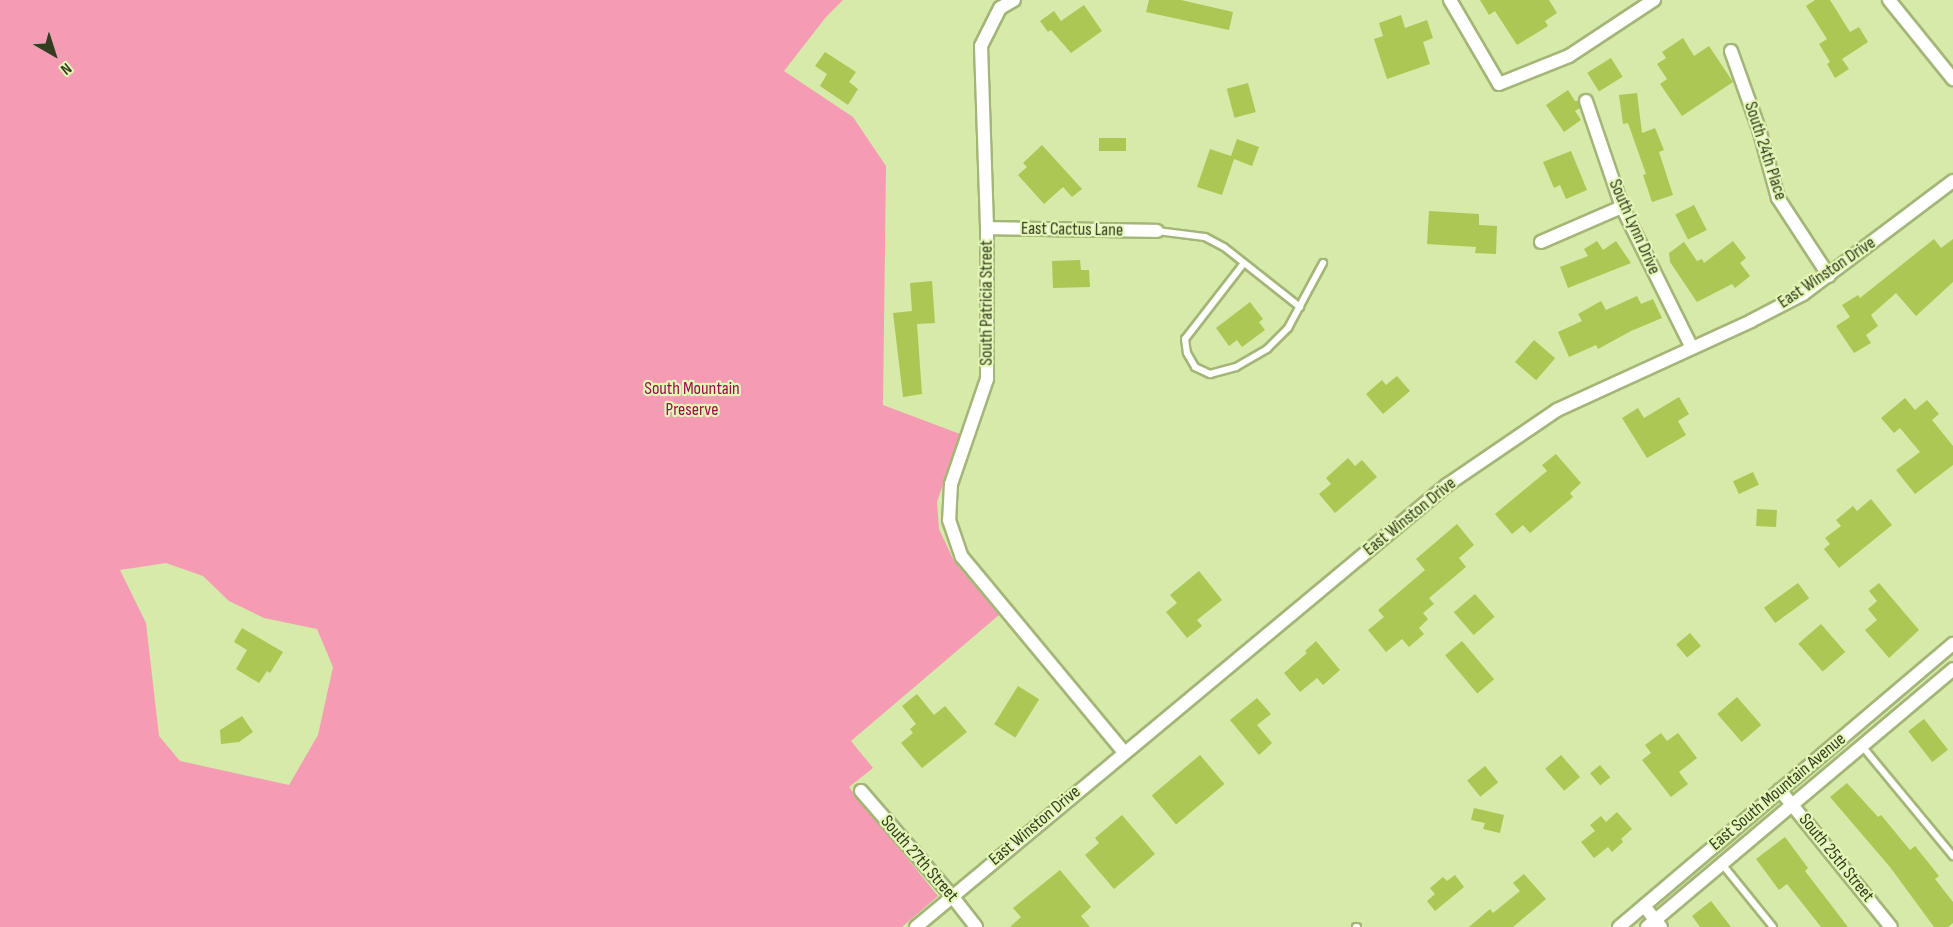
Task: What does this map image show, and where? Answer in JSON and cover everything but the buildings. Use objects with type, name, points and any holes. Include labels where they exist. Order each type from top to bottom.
[{"type":"street","name":"South Patricia Street","points":[[1014,0],[1000,8],[981,46],[987,228],[987,379],[951,484],[949,520],[962,557],[1124,752]]},
{"type":"street","points":[[1450,0],[1499,84],[1569,56],[1654,0]]},
{"type":"street","points":[[1889,0],[1953,79]]},
{"type":"street","name":"South 24th Place","points":[[1731,51],[1759,129],[1778,198],[1829,276]]},
{"type":"street","name":"South Lynn Drive","points":[[1586,101],[1622,207],[1692,348]]},
{"type":"street","name":"East Winston Drive","points":[[916,927],[1447,485],[1557,410],[1803,294],[1953,181]]},
{"type":"street","points":[[1540,242],[1622,207]]},
{"type":"street","name":"East Cactus Lane","points":[[987,228],[1157,231]]},
{"type":"street","name":"East South Mountain Avenue","points":[[1619,927],[1953,644]]},
{"type":"street","name":"East South Mountain Avenue","points":[[1654,925],[1722,864],[1952,673],[1937,658]]},
{"type":"street","name":"South 25th Street","points":[[1780,790],[1891,927]]},
{"type":"street","name":"South 27th Street","points":[[861,791],[976,927]]},
{"type":"street","points":[[1644,906],[1654,925]]},
{"type":"lane","points":[[1157,231],[1206,237],[1244,263],[1300,307]]},
{"type":"lane","points":[[1244,263],[1185,339],[1187,353],[1195,367],[1210,374],[1236,368],[1274,342],[1288,328],[1323,263]]},
{"type":"lane","points":[[1862,746],[1952,853]]},
{"type":"lane","points":[[1722,864],[1773,927]]},
{"type":"green space","name":"South Mountain Preserve","points":[[0,0],[843,0],[826,17],[784,71],[853,117],[886,166],[883,405],[960,434],[937,502],[939,529],[954,561],[999,615],[851,741],[873,768],[849,787],[938,896],[902,927],[0,927]],"holes":[[[166,563],[203,576],[229,601],[264,618],[317,629],[333,667],[318,735],[289,785],[180,761],[159,736],[146,623],[120,570]]]}]
